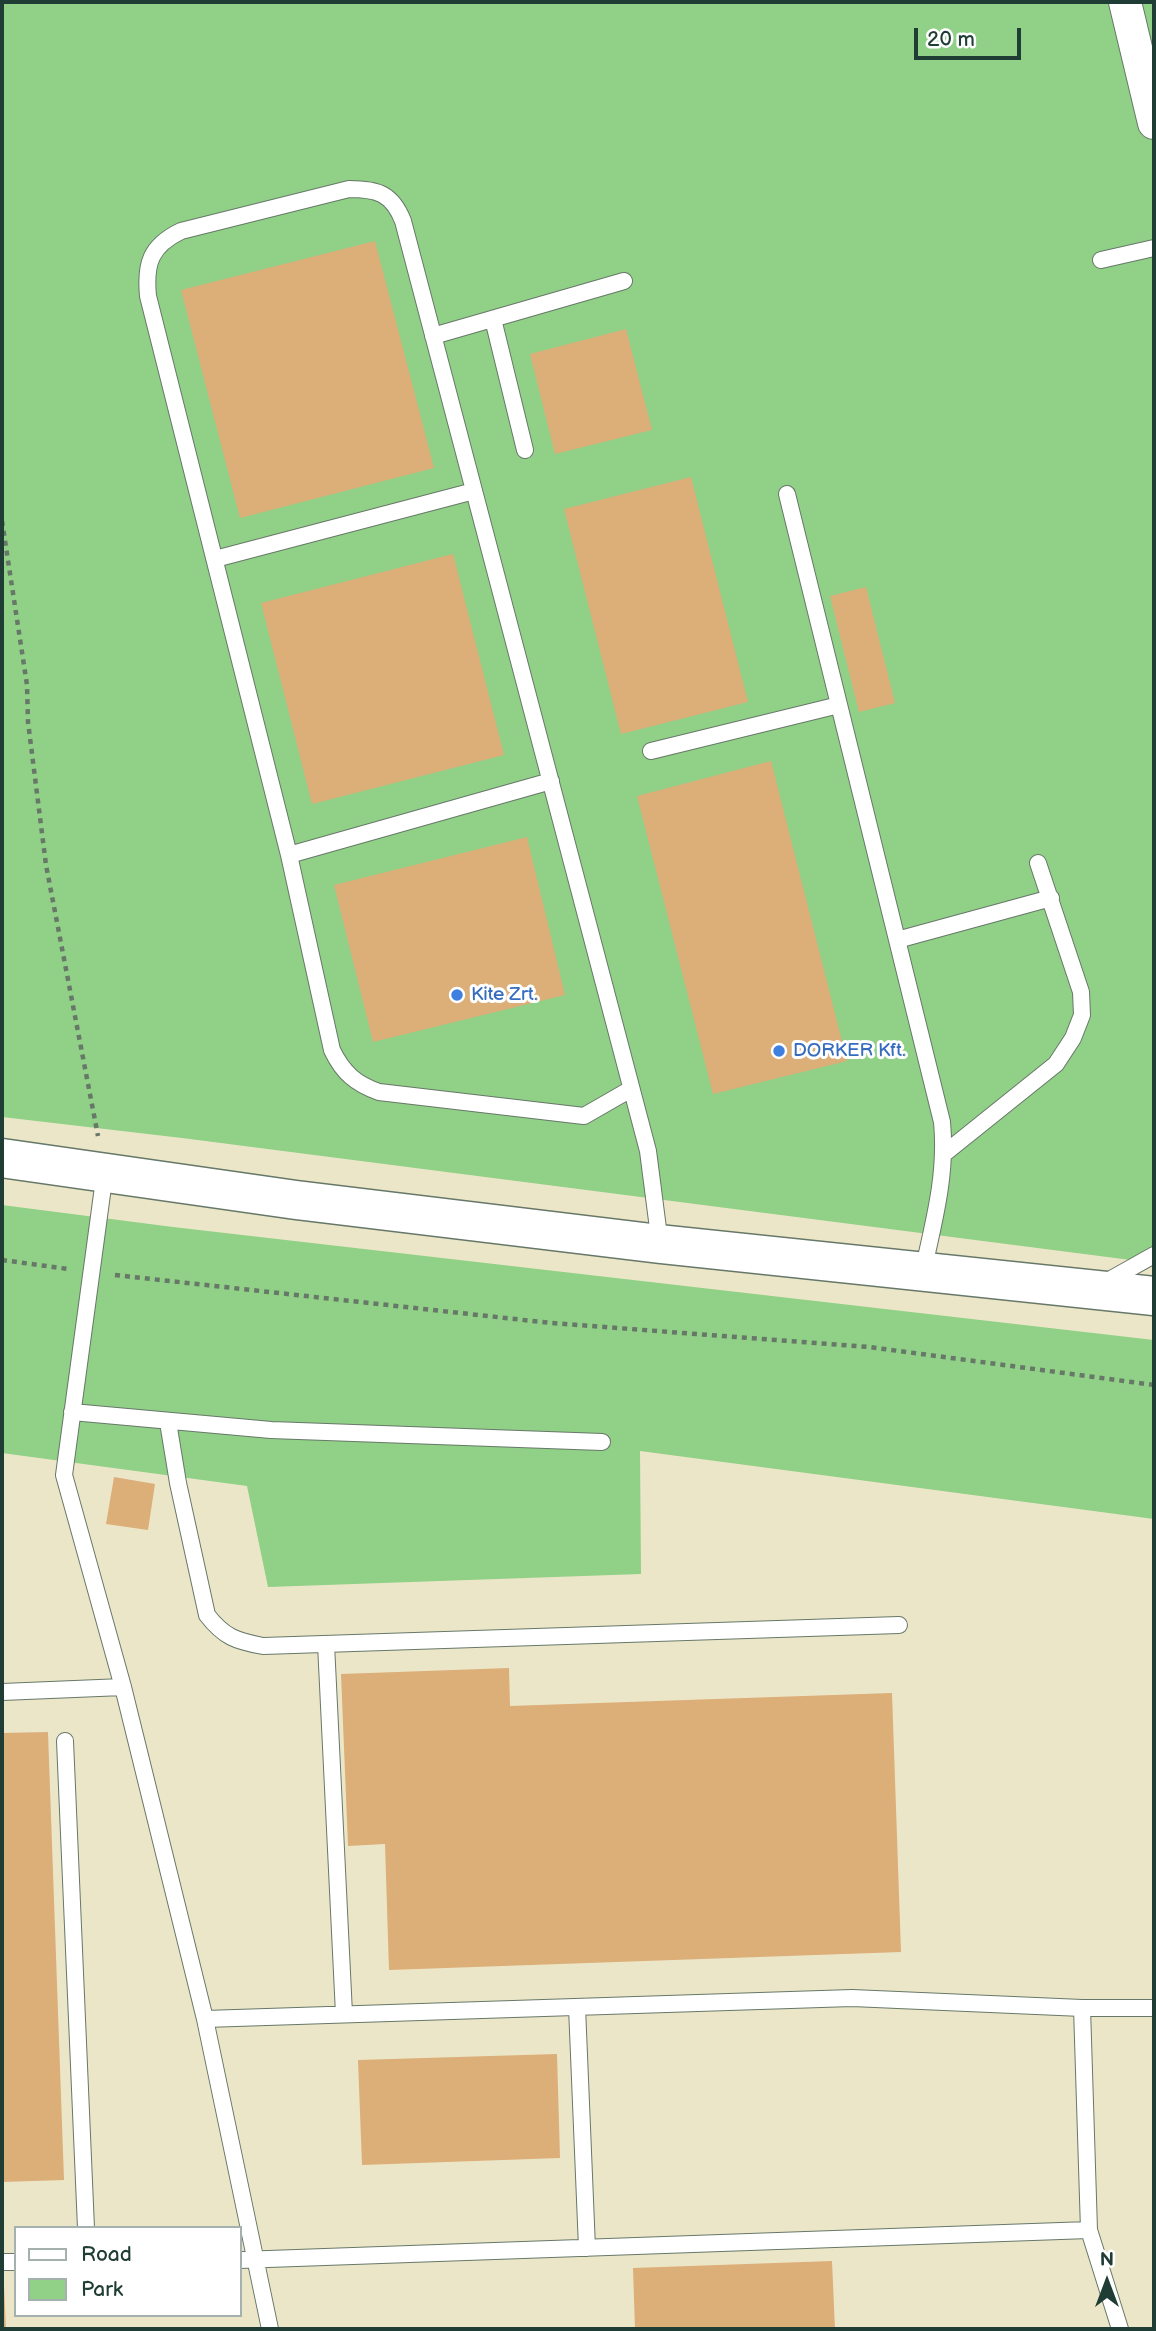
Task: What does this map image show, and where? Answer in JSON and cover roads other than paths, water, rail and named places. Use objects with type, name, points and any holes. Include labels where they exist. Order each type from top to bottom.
[{"type":"main road","points":[[2,1158],[296,1200],[660,1244],[1154,1296]]},
{"type":"street","points":[[1125,2],[1154,123]]},
{"type":"lane","points":[[631,1089],[584,1116],[379,1093],[352,1080],[339,1064],[332,1050],[289,855],[148,296],[148,265],[160,244],[181,231],[349,189],[374,191],[384,195],[398,208],[648,1151],[660,1244]]},
{"type":"lane","points":[[1101,260],[1154,248]]},
{"type":"lane","points":[[433,336],[624,282]]},
{"type":"lane","points":[[493,319],[525,450]]},
{"type":"lane","points":[[215,559],[474,491]]},
{"type":"lane","points":[[787,494],[942,1122],[945,1153],[923,1271]]},
{"type":"lane","points":[[651,751],[839,705]]},
{"type":"lane","points":[[289,855],[551,781]]},
{"type":"lane","points":[[945,1153],[1056,1063],[1073,1038],[1082,1015],[1081,992],[1038,863]]},
{"type":"lane","points":[[897,940],[1051,898]]},
{"type":"lane","points":[[105,1172],[64,1475],[122,1687],[205,2019],[241,2226]]},
{"type":"lane","points":[[1093,1290],[1154,1255]]},
{"type":"lane","points":[[72,1412],[271,1430],[602,1442]]},
{"type":"lane","points":[[168,1422],[178,1483],[207,1615],[219,1631],[239,1642],[263,1646],[899,1625]]},
{"type":"lane","points":[[326,1644],[344,2014]]},
{"type":"lane","points":[[2,1692],[122,1687]]},
{"type":"lane","points":[[65,1741],[86,2226]]},
{"type":"lane","points":[[205,2019],[852,1998],[1082,2008],[1154,2008]]},
{"type":"lane","points":[[577,2007],[587,2248]]},
{"type":"lane","points":[[1082,2008],[1089,2230],[1120,2329]]},
{"type":"lane","points":[[247,2260],[1089,2230]]},
{"type":"lane","points":[[242,2231],[247,2260],[270,2329]]},
{"type":"place","name":"Kite Zrt.","points":[[457,995]]},
{"type":"place","name":"DORKER Kft.","points":[[779,1051]]}]
